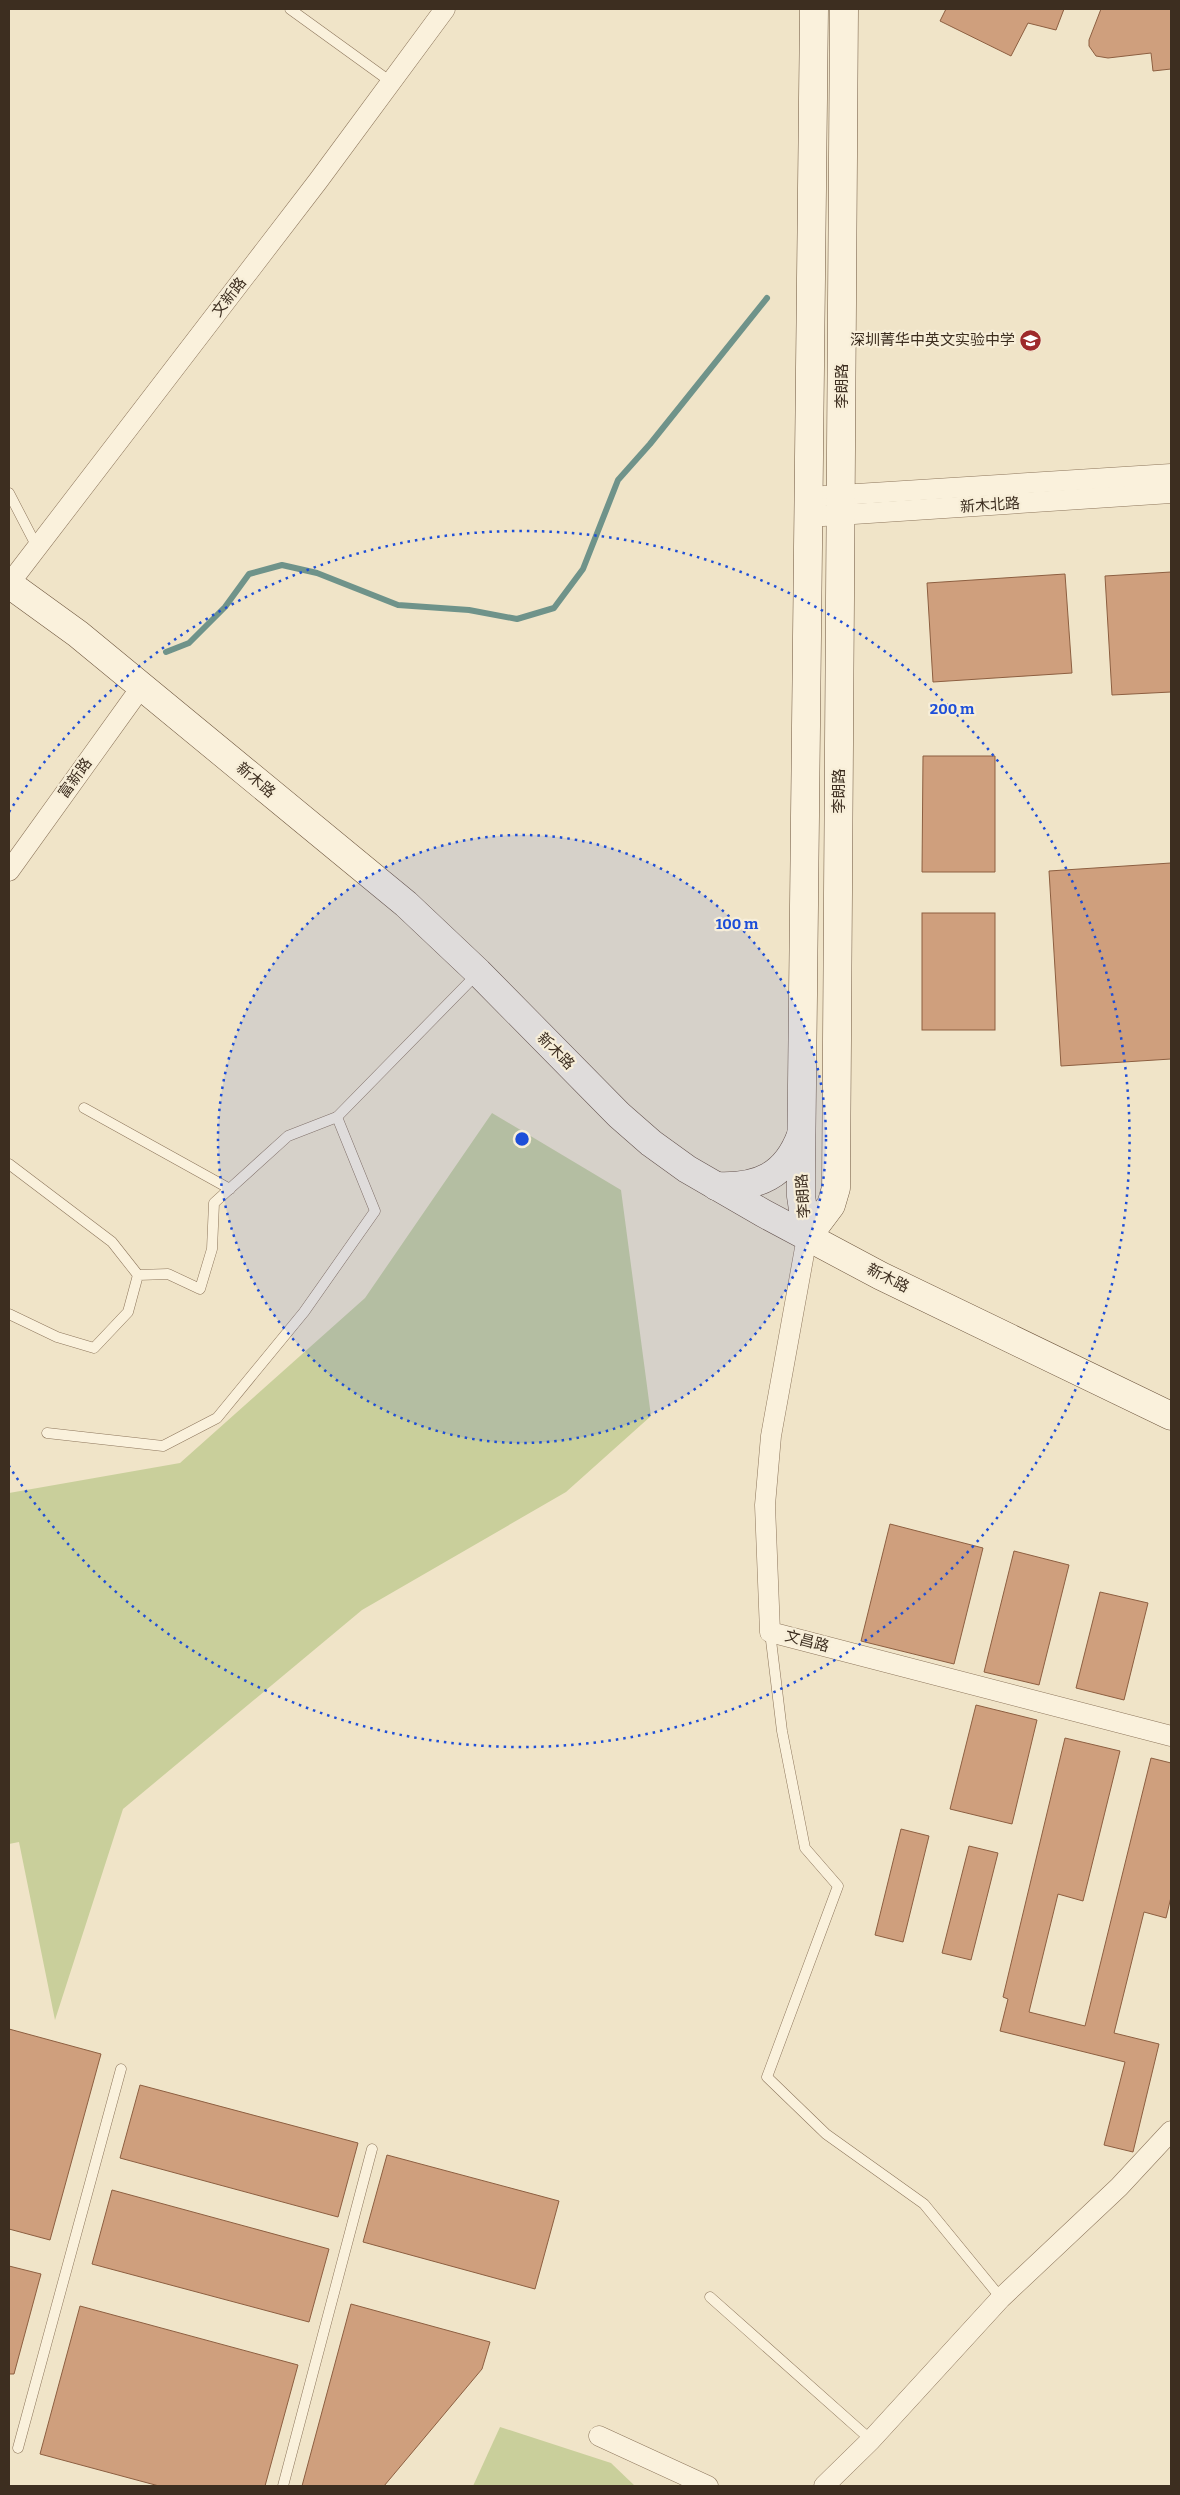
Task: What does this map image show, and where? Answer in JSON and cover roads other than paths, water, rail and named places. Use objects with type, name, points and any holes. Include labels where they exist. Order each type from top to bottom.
[{"type":"street","name":"文新路","points":[[9,584],[318,181],[445,9]]},
{"type":"street","name":"李朗路","points":[[807,1237],[801,1196],[814,9]]},
{"type":"street","name":"李朗路","points":[[807,1237],[831,1205],[836,1188],[844,9]]},
{"type":"street","name":"新木北路","points":[[841,505],[1171,474]]},
{"type":"street","name":"新木北路","points":[[809,507],[1171,493]]},
{"type":"street","name":"新木路","points":[[9,584],[40,605],[142,686],[406,904],[478,972],[619,1115],[651,1143],[716,1186],[881,1276],[1171,1416]]},
{"type":"street","name":"富新路","points":[[9,870],[142,686]]},
{"type":"street","points":[[716,1186],[740,1187],[772,1176],[796,1150],[802,1133]]},
{"type":"street","name":"文昌路","points":[[807,1237],[771,1436],[765,1504],[770,1632],[1171,1736]]},
{"type":"street","points":[[824,2486],[871,2440],[1001,2298],[1119,2187],[1171,2131]]},
{"type":"street","points":[[599,2436],[708,2486]]},
{"type":"lane","points":[[290,9],[391,82]]},
{"type":"lane","points":[[9,493],[36,547]]},
{"type":"lane","points":[[138,1275],[168,1274],[200,1289],[212,1249],[214,1203],[288,1136],[337,1117],[478,972]]},
{"type":"lane","points":[[84,1108],[230,1189]]},
{"type":"lane","points":[[48,1433],[163,1446],[217,1418],[304,1312],[375,1211],[337,1117]]},
{"type":"lane","points":[[9,1164],[112,1242],[138,1275]]},
{"type":"lane","points":[[9,1314],[57,1337],[94,1348],[128,1312],[138,1275]]},
{"type":"lane","points":[[770,1632],[782,1731],[805,1848],[838,1886],[767,2078],[826,2134],[924,2204],[1001,2298]]},
{"type":"lane","points":[[18,2448],[121,2069]]},
{"type":"lane","points":[[283,2486],[372,2149]]},
{"type":"lane","points":[[710,2297],[871,2440]]},
{"type":"waterway","points":[[166,652],[189,643],[225,607],[249,574],[282,565],[317,573],[398,605],[469,610],[517,619],[554,608],[583,569],[618,480],[650,444],[767,298]]},
{"type":"place","name":"深圳菁华中英文实验中学","points":[[1031,340]]}]
